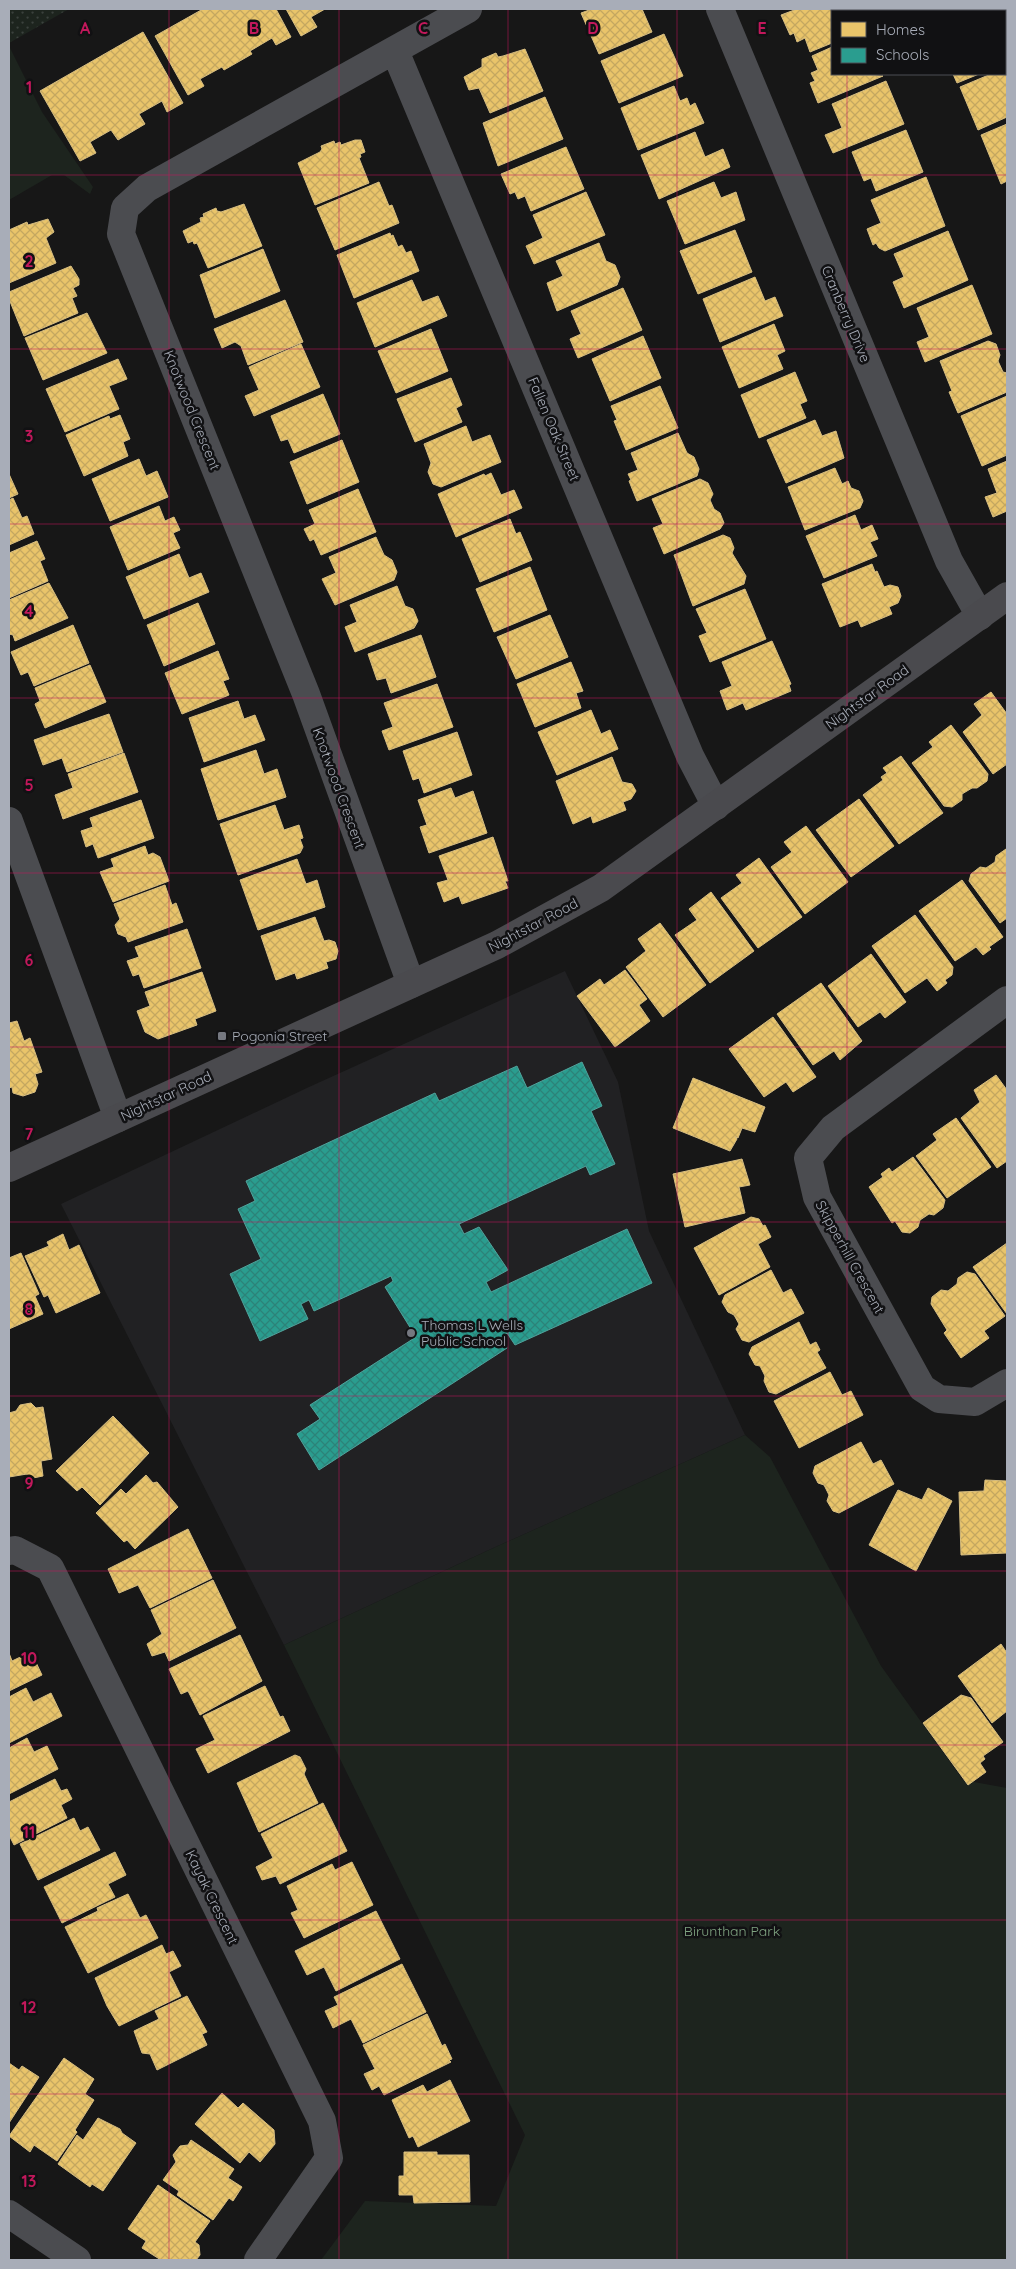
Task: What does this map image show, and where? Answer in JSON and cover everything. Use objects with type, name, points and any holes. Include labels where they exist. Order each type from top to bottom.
[{"type":"street","name":"Knotwood Crescent","points":[[411,984],[306,694],[121,234],[125,208],[147,188],[468,9]]},
{"type":"street","name":"Cranberry Drive","points":[[720,9],[949,561],[980,616]]},
{"type":"street","name":"Fallen Oak Street","points":[[395,51],[690,756],[716,806]]},
{"type":"street","name":"Nightstar Road","points":[[9,1168],[497,945],[601,888],[1007,596]]},
{"type":"street","points":[[9,821],[118,1118]]},
{"type":"street","name":"Skipperhill Crescent","points":[[1007,1000],[833,1128],[808,1158],[817,1197],[922,1388],[939,1399],[975,1402],[1007,1384]]},
{"type":"street","name":"Kayak Crescent","points":[[9,1551],[15,1550],[50,1568],[322,2121],[329,2158],[258,2260]]},
{"type":"street","points":[[9,2214],[76,2260]]},
{"type":"shaded area","name":"Thomas L Wells Public School","points":[[565,971],[618,1082],[649,1231],[745,1435],[284,1645],[61,1204],[309,1087]]},
{"type":"green space","points":[[9,9],[69,9],[9,43]]},
{"type":"green space","points":[[9,46],[42,112],[93,187],[90,194],[64,175],[52,175],[9,200]]},
{"type":"green space","name":"Birunthan Park","points":[[745,1435],[770,1457],[881,1666],[963,1780],[1007,1788],[1007,2260],[321,2260],[365,2201],[496,2206],[525,2135],[284,1645]]},
{"type":"building: Homes","points":[[203,9],[276,9],[291,37],[276,45],[272,38],[250,51],[252,54],[224,70],[222,67],[200,79],[204,86],[188,95],[155,36]]},
{"type":"building: Homes","points":[[286,9],[325,9],[311,17],[317,27],[301,36]]},
{"type":"building: Homes","points":[[592,9],[642,9],[652,32],[599,54],[581,13]]},
{"type":"building: Homes","points":[[797,9],[856,10],[831,10],[831,43],[810,52],[805,38],[797,42],[794,33],[790,35],[781,15]]},
{"type":"building: Homes","points":[[926,9],[990,10],[926,10]]},
{"type":"building: Homes","points":[[143,32],[183,103],[167,112],[162,101],[139,114],[145,124],[118,140],[111,130],[90,142],[96,153],[80,161],[40,91]]},
{"type":"building: Homes","points":[[664,34],[683,76],[619,103],[601,61]]},
{"type":"building: Homes","points":[[831,47],[831,75],[883,76],[818,103],[810,83],[815,81],[811,73],[818,70],[812,56]]},
{"type":"building: Homes","points":[[525,49],[543,91],[490,113],[479,88],[469,90],[464,77],[482,67],[482,59],[496,53],[498,57]]},
{"type":"building: Homes","points":[[1006,68],[1007,117],[978,130],[960,87],[989,75],[1006,75]]},
{"type":"building: Homes","points":[[953,75],[977,75],[957,83]]},
{"type":"building: Homes","points":[[886,81],[904,124],[833,153],[825,135],[842,128],[832,104]]},
{"type":"building: Homes","points":[[674,86],[680,101],[687,98],[690,106],[695,103],[704,123],[638,150],[621,108]]},
{"type":"building: Homes","points":[[545,97],[563,139],[498,166],[483,123]]},
{"type":"building: Homes","points":[[1007,124],[1007,181],[1001,184],[981,135]]},
{"type":"building: Homes","points":[[906,130],[923,172],[876,191],[871,178],[864,181],[852,152]]},
{"type":"building: Homes","points":[[695,132],[705,157],[723,149],[730,167],[659,199],[641,155]]},
{"type":"building: Homes","points":[[361,140],[365,152],[360,154],[361,157],[359,158],[369,183],[315,205],[298,163],[320,152],[321,146],[334,141],[335,144],[340,142],[341,145]]},
{"type":"building: Homes","points":[[566,147],[584,189],[531,211],[525,196],[518,199],[515,192],[510,194],[501,174]]},
{"type":"building: Homes","points":[[926,177],[945,226],[885,251],[879,248],[876,243],[873,245],[867,229],[881,223],[871,200]]},
{"type":"building: Homes","points":[[379,182],[389,206],[392,205],[399,223],[335,250],[317,208]]},
{"type":"building: Homes","points":[[714,182],[721,198],[736,192],[745,220],[685,244],[667,201]]},
{"type":"building: Homes","points":[[586,192],[605,235],[534,264],[526,246],[543,238],[533,215]]},
{"type":"building: Homes","points":[[244,204],[262,246],[208,268],[197,243],[194,244],[193,241],[188,243],[183,231],[201,222],[200,218],[204,217],[203,214],[216,208],[217,211],[221,212]]},
{"type":"building: Homes","points":[[48,219],[54,232],[46,238],[56,263],[9,283],[9,230],[27,222],[28,225]]},
{"type":"building: Homes","points":[[735,230],[752,272],[698,294],[680,251]]},
{"type":"building: Homes","points":[[948,231],[968,280],[904,308],[893,282],[904,277],[894,254]]},
{"type":"building: Homes","points":[[390,233],[391,236],[393,235],[398,247],[402,245],[406,253],[411,251],[419,271],[354,298],[337,255]]},
{"type":"building: Homes","points":[[599,243],[606,261],[615,265],[620,277],[617,285],[557,311],[547,283],[563,276],[556,261]]},
{"type":"building: Homes","points":[[263,249],[280,291],[215,318],[200,275]]},
{"type":"building: Homes","points":[[71,266],[79,279],[79,285],[73,288],[77,296],[72,298],[78,313],[24,336],[9,299],[9,292]]},
{"type":"building: Homes","points":[[755,277],[765,301],[775,297],[783,316],[720,342],[703,299]]},
{"type":"building: Homes","points":[[412,280],[422,302],[438,296],[447,316],[375,347],[357,303]]},
{"type":"building: Homes","points":[[972,285],[992,334],[925,362],[917,342],[929,337],[917,308]]},
{"type":"building: Homes","points":[[623,288],[642,330],[578,358],[570,339],[581,334],[571,311]]},
{"type":"building: Homes","points":[[285,300],[303,342],[248,365],[241,346],[235,342],[222,348],[214,329]]},
{"type":"building: Homes","points":[[87,313],[107,353],[43,380],[25,338]]},
{"type":"building: Homes","points":[[774,324],[785,351],[777,355],[783,369],[739,388],[722,347]]},
{"type":"building: Homes","points":[[431,329],[448,371],[396,393],[378,351]]},
{"type":"building: Homes","points":[[643,336],[661,378],[610,401],[592,359]]},
{"type":"building: Homes","points":[[988,341],[996,344],[1000,355],[998,361],[1003,372],[1007,373],[1007,392],[958,413],[949,392],[952,391],[940,361]]},
{"type":"building: Homes","points":[[301,344],[320,387],[254,416],[245,396],[259,390],[249,367]]},
{"type":"building: Homes","points":[[118,359],[127,379],[109,386],[119,409],[65,432],[46,389]]},
{"type":"building: Homes","points":[[795,372],[807,401],[800,404],[806,418],[759,438],[741,395]]},
{"type":"building: Homes","points":[[451,378],[462,405],[456,408],[462,422],[415,442],[397,399]]},
{"type":"building: Homes","points":[[660,386],[678,428],[626,450],[614,421],[617,420],[611,406]]},
{"type":"building: Homes","points":[[323,394],[340,434],[294,453],[288,439],[281,441],[271,416]]},
{"type":"building: Homes","points":[[1007,396],[1007,455],[982,466],[961,416]]},
{"type":"building: Homes","points":[[120,415],[130,439],[123,442],[128,456],[84,476],[66,435],[109,416],[110,419]]},
{"type":"building: Homes","points":[[815,420],[822,436],[836,431],[844,458],[786,483],[767,440]]},
{"type":"building: Homes","points":[[466,426],[472,442],[490,435],[501,462],[441,487],[433,484],[428,472],[431,463],[424,444]]},
{"type":"building: Homes","points":[[678,433],[687,453],[694,457],[699,469],[697,476],[637,501],[628,474],[638,470],[631,453]]},
{"type":"building: Homes","points":[[342,440],[359,482],[307,504],[290,462]]},
{"type":"building: Homes","points":[[139,459],[146,476],[157,471],[168,497],[110,521],[92,479]]},
{"type":"building: Homes","points":[[1007,461],[1007,511],[993,517],[985,497],[997,493],[988,469]]},
{"type":"building: Homes","points":[[835,468],[842,484],[848,481],[851,488],[859,491],[863,501],[860,508],[805,530],[788,487]]},
{"type":"building: Homes","points":[[491,473],[501,495],[514,490],[522,508],[456,537],[438,494],[484,474],[485,476]]},
{"type":"building: Homes","points":[[9,474],[18,494],[9,498]]},
{"type":"building: Homes","points":[[700,479],[708,483],[713,494],[710,500],[714,509],[720,513],[724,523],[720,529],[664,554],[653,528],[663,524],[652,499]]},
{"type":"building: Homes","points":[[358,489],[376,532],[321,555],[314,539],[310,541],[304,529],[315,524],[309,510]]},
{"type":"building: Homes","points":[[13,498],[22,518],[27,516],[34,534],[9,545],[9,500]]},
{"type":"building: Homes","points":[[159,506],[165,521],[174,517],[180,530],[173,533],[180,548],[128,570],[110,527]]},
{"type":"building: Homes","points":[[855,515],[861,530],[872,525],[878,539],[870,542],[877,556],[824,578],[806,536]]},
{"type":"building: Homes","points":[[510,519],[516,534],[520,532],[532,560],[480,582],[462,539]]},
{"type":"building: Homes","points":[[723,535],[730,538],[734,548],[732,553],[746,576],[744,584],[693,606],[674,555]]},
{"type":"building: Homes","points":[[376,537],[384,555],[392,560],[397,572],[394,580],[335,605],[322,579],[336,573],[329,557]]},
{"type":"building: Homes","points":[[37,541],[45,559],[40,561],[48,581],[9,598],[9,553]]},
{"type":"building: Homes","points":[[179,554],[189,578],[201,573],[209,592],[144,619],[126,577]]},
{"type":"building: Homes","points":[[872,564],[884,587],[890,585],[898,587],[901,596],[898,603],[889,607],[892,614],[861,627],[858,620],[840,627],[822,584]]},
{"type":"building: Homes","points":[[530,567],[547,610],[494,632],[476,589]]},
{"type":"building: Homes","points":[[49,583],[68,618],[15,641],[13,635],[9,634],[9,600]]},
{"type":"building: Homes","points":[[397,586],[405,606],[413,609],[418,621],[414,628],[355,652],[345,627],[357,622],[350,605]]},
{"type":"building: Homes","points":[[745,589],[766,639],[710,662],[699,636],[707,633],[696,609]]},
{"type":"building: Homes","points":[[198,603],[215,644],[164,666],[147,625]]},
{"type":"building: Homes","points":[[550,615],[568,657],[516,679],[497,637]]},
{"type":"building: Homes","points":[[73,625],[89,663],[34,686],[28,672],[21,675],[11,652]]},
{"type":"building: Homes","points":[[421,635],[436,677],[391,693],[386,678],[377,680],[368,654]]},
{"type":"building: Homes","points":[[772,641],[791,684],[789,685],[791,691],[746,710],[743,703],[727,710],[720,691],[732,686],[722,662]]},
{"type":"building: Homes","points":[[218,651],[229,679],[223,681],[229,695],[182,714],[165,673]]},
{"type":"building: Homes","points":[[571,662],[583,691],[576,693],[581,708],[535,727],[517,684]]},
{"type":"building: Homes","points":[[90,665],[106,702],[45,728],[35,704],[40,701],[35,688]]},
{"type":"building: Homes","points":[[437,684],[453,727],[389,750],[382,731],[393,727],[384,703]]},
{"type":"building: Homes","points":[[991,692],[1007,714],[1007,764],[993,774],[963,732],[982,715],[974,704]]},
{"type":"building: Homes","points":[[238,701],[244,719],[255,715],[265,740],[204,762],[189,718]]},
{"type":"building: Homes","points":[[591,710],[601,734],[610,730],[618,749],[557,775],[538,732]]},
{"type":"building: Homes","points":[[109,714],[123,752],[67,772],[62,758],[43,765],[34,740]]},
{"type":"building: Homes","points":[[951,725],[988,774],[987,781],[977,788],[972,788],[962,794],[962,800],[952,807],[944,806],[912,763],[933,747],[929,742]]},
{"type":"building: Homes","points":[[457,732],[472,775],[424,793],[419,778],[413,780],[403,751]]},
{"type":"building: Homes","points":[[256,750],[264,774],[277,769],[286,797],[218,820],[201,769]]},
{"type":"building: Homes","points":[[124,753],[138,792],[63,819],[55,795],[73,788],[68,774]]},
{"type":"building: Homes","points":[[901,756],[943,813],[899,844],[863,795],[883,780],[881,777],[887,773],[883,768]]},
{"type":"building: Homes","points":[[612,757],[622,782],[632,784],[636,791],[631,799],[623,802],[626,810],[593,823],[591,816],[573,824],[556,781]]},
{"type":"building: Homes","points":[[451,788],[455,798],[473,791],[487,833],[429,853],[420,827],[427,825],[418,800]]},
{"type":"building: Homes","points":[[859,799],[894,846],[851,877],[816,830]]},
{"type":"building: Homes","points":[[141,800],[154,838],[98,858],[93,844],[86,847],[81,831],[93,827],[90,818]]},
{"type":"building: Homes","points":[[275,805],[284,830],[299,825],[303,838],[300,839],[303,847],[300,853],[238,875],[220,824]]},
{"type":"building: Homes","points":[[806,826],[848,882],[805,914],[771,867],[792,852],[784,842]]},
{"type":"building: Homes","points":[[493,837],[508,881],[505,881],[508,888],[462,904],[459,896],[444,902],[437,883],[448,880],[439,856]]},
{"type":"building: Homes","points":[[145,846],[148,855],[153,853],[160,857],[169,881],[113,902],[100,872],[114,867],[111,859]]},
{"type":"building: Homes","points":[[1006,849],[1007,918],[1000,923],[969,881],[971,874],[980,867],[986,868],[995,862],[996,856]]},
{"type":"building: Homes","points":[[759,858],[802,917],[758,948],[721,898],[742,883],[736,875]]},
{"type":"building: Homes","points":[[297,859],[306,884],[317,880],[325,907],[258,930],[240,880]]},
{"type":"building: Homes","points":[[962,880],[1003,937],[989,947],[991,949],[983,955],[976,947],[955,961],[919,911]]},
{"type":"building: Homes","points":[[165,885],[172,905],[176,903],[183,922],[128,942],[126,937],[118,934],[115,925],[120,919],[114,904]]},
{"type":"building: Homes","points":[[711,892],[754,951],[710,983],[675,935],[697,920],[689,909]]},
{"type":"building: Homes","points":[[915,915],[953,967],[952,975],[945,980],[947,983],[937,991],[927,978],[905,993],[872,946]]},
{"type":"building: Homes","points":[[315,917],[324,941],[335,942],[338,951],[336,959],[326,962],[328,968],[297,979],[295,973],[276,980],[261,936]]},
{"type":"building: Homes","points":[[660,923],[706,985],[663,1017],[626,967],[646,951],[638,939]]},
{"type":"building: Homes","points":[[187,929],[201,968],[144,988],[139,974],[133,976],[127,961],[139,957],[135,947]]},
{"type":"building: Homes","points":[[871,954],[906,1002],[885,1018],[880,1012],[858,1027],[828,986]]},
{"type":"building: Homes","points":[[625,970],[647,999],[639,1005],[650,1021],[615,1047],[577,996],[600,979],[604,985]]},
{"type":"building: Homes","points":[[202,972],[216,1011],[195,1019],[197,1025],[158,1039],[145,1032],[137,1011],[150,1006],[145,992]]},
{"type":"building: Homes","points":[[821,983],[862,1041],[840,1060],[834,1051],[813,1065],[777,1014]]},
{"type":"building: Homes","points":[[773,1017],[816,1077],[793,1092],[786,1082],[764,1097],[729,1049]]},
{"type":"building: Homes","points":[[17,1021],[24,1041],[30,1038],[42,1072],[35,1074],[38,1084],[35,1092],[23,1096],[13,1093],[12,1087],[9,1088],[9,1023]]},
{"type":"building: Homes","points":[[996,1075],[1007,1090],[1007,1161],[997,1168],[961,1118],[980,1102],[974,1090]]},
{"type":"building: Homes","points":[[693,1078],[765,1107],[755,1132],[742,1128],[738,1138],[735,1137],[737,1139],[730,1151],[673,1128]]},
{"type":"building: Homes","points":[[956,1118],[991,1167],[947,1198],[916,1156],[937,1140],[933,1134]]},
{"type":"building: Homes","points":[[913,1157],[945,1200],[943,1208],[934,1215],[929,1214],[920,1220],[918,1227],[910,1233],[902,1232],[895,1221],[892,1223],[869,1187],[883,1177],[881,1174],[889,1168],[892,1172]]},
{"type":"building: Homes","points":[[742,1159],[750,1185],[739,1187],[745,1213],[685,1227],[673,1174]]},
{"type":"building: Homes","points":[[751,1217],[759,1219],[763,1226],[765,1225],[771,1237],[758,1244],[770,1267],[719,1295],[694,1248]]},
{"type":"building: Homes","points":[[63,1234],[69,1250],[79,1245],[100,1293],[56,1313],[48,1295],[44,1297],[25,1256],[49,1246],[47,1242]]},
{"type":"building: Homes","points":[[1007,1243],[1007,1314],[973,1267]]},
{"type":"building: Homes","points":[[21,1253],[39,1294],[35,1296],[43,1314],[9,1329],[9,1258]]},
{"type":"building: Homes","points":[[771,1270],[783,1293],[791,1289],[804,1313],[749,1342],[742,1340],[736,1329],[739,1324],[734,1315],[728,1312],[722,1302],[725,1295]]},
{"type":"building: Homes","points":[[967,1272],[975,1274],[1005,1316],[984,1331],[989,1338],[961,1358],[944,1333],[947,1330],[931,1304],[932,1297],[941,1290],[948,1291],[957,1284],[958,1278]]},
{"type":"building: Homes","points":[[799,1322],[810,1345],[816,1342],[820,1350],[817,1352],[826,1368],[776,1394],[769,1392],[760,1366],[755,1365],[749,1354],[752,1347]]},
{"type":"building: Homes","points":[[830,1372],[842,1395],[851,1391],[863,1415],[799,1448],[774,1401]]},
{"type":"building: Homes","points":[[31,1403],[36,1408],[43,1407],[52,1459],[41,1461],[43,1476],[28,1479],[27,1474],[9,1477],[9,1413],[16,1411],[20,1405]]},
{"type":"building: Homes","points":[[113,1416],[149,1453],[100,1505],[82,1487],[77,1491],[56,1471]]},
{"type":"building: Homes","points":[[861,1442],[873,1464],[881,1460],[894,1484],[839,1513],[833,1511],[827,1501],[829,1495],[824,1485],[818,1483],[813,1473],[815,1466]]},
{"type":"building: Homes","points":[[146,1475],[153,1483],[157,1482],[178,1507],[135,1549],[127,1540],[124,1542],[96,1513],[121,1489],[126,1494]]},
{"type":"building: Homes","points":[[985,1480],[1007,1481],[1007,1553],[961,1555],[959,1492],[984,1491]]},
{"type":"building: Homes","points":[[928,1488],[952,1501],[916,1571],[869,1545],[898,1490],[922,1500]]},
{"type":"building: Homes","points":[[188,1529],[212,1578],[150,1608],[138,1585],[119,1593],[108,1569]]},
{"type":"building: Homes","points":[[213,1580],[236,1628],[169,1661],[165,1652],[152,1656],[147,1644],[162,1634],[151,1610]]},
{"type":"building: Homes","points":[[240,1635],[262,1681],[200,1715],[188,1691],[181,1694],[169,1669]]},
{"type":"building: Homes","points":[[1001,1644],[1007,1653],[1007,1711],[992,1723],[958,1676]]},
{"type":"building: Homes","points":[[31,1652],[42,1675],[9,1691],[9,1653],[12,1661]]},
{"type":"building: Homes","points":[[265,1686],[280,1717],[283,1716],[290,1731],[208,1773],[196,1749],[215,1740],[203,1716]]},
{"type":"building: Homes","points":[[26,1688],[33,1702],[51,1693],[62,1716],[9,1743],[9,1697]]},
{"type":"building: Homes","points":[[961,1695],[971,1698],[1003,1742],[983,1756],[985,1759],[980,1763],[986,1772],[968,1785],[923,1723]]},
{"type":"building: Homes","points":[[27,1738],[34,1752],[47,1746],[58,1769],[9,1794],[9,1748]]},
{"type":"building: Homes","points":[[295,1755],[300,1757],[306,1769],[304,1774],[318,1803],[259,1832],[237,1783]]},
{"type":"building: Homes","points":[[55,1779],[61,1791],[67,1789],[72,1799],[61,1805],[67,1818],[14,1845],[9,1835],[9,1802]]},
{"type":"building: Homes","points":[[323,1803],[347,1851],[280,1884],[276,1876],[262,1880],[256,1867],[273,1858],[261,1834]]},
{"type":"building: Homes","points":[[74,1818],[80,1831],[88,1827],[100,1850],[38,1880],[20,1844]]},
{"type":"building: Homes","points":[[115,1852],[126,1875],[108,1884],[115,1897],[62,1923],[44,1887]]},
{"type":"building: Homes","points":[[352,1862],[373,1905],[304,1938],[291,1913],[298,1910],[287,1886],[332,1864],[335,1870]]},
{"type":"building: Homes","points":[[128,1894],[140,1918],[146,1915],[158,1938],[88,1973],[65,1927],[98,1911],[97,1908]]},
{"type":"building: Homes","points":[[376,1911],[400,1959],[336,1991],[324,1967],[307,1975],[295,1951]]},
{"type":"building: Homes","points":[[162,1945],[166,1954],[173,1951],[181,1966],[169,1972],[181,1996],[119,2026],[107,2006],[95,1978]]},
{"type":"building: Homes","points":[[402,1964],[426,2012],[363,2043],[351,2019],[333,2028],[325,2011],[338,2005],[334,1997]]},
{"type":"building: Homes","points":[[187,1996],[207,2032],[202,2034],[207,2045],[157,2070],[150,2054],[142,2053],[134,2031],[159,2019],[155,2011]]},
{"type":"building: Homes","points":[[427,2014],[442,2046],[445,2044],[452,2059],[449,2060],[451,2062],[384,2095],[379,2086],[372,2090],[364,2074],[375,2069],[363,2045]]},
{"type":"building: Homes","points":[[64,2058],[94,2079],[85,2094],[94,2100],[75,2130],[77,2132],[57,2161],[34,2145],[30,2152],[9,2136]]},
{"type":"building: Homes","points":[[9,2063],[19,2070],[22,2066],[39,2077],[9,2123]]},
{"type":"building: Homes","points":[[450,2080],[470,2121],[418,2147],[413,2136],[409,2138],[392,2100],[423,2085],[427,2092]]},
{"type":"building: Homes","points":[[222,2093],[238,2108],[243,2103],[274,2130],[275,2144],[260,2162],[249,2152],[240,2163],[195,2124]]},
{"type":"building: Homes","points":[[98,2118],[120,2129],[122,2133],[136,2143],[103,2191],[92,2184],[90,2187],[58,2164],[77,2135],[83,2140]]},
{"type":"building: Homes","points":[[191,2140],[234,2169],[228,2178],[242,2187],[233,2201],[229,2198],[213,2220],[177,2195],[179,2191],[163,2180],[176,2162],[173,2155],[180,2146],[188,2145]]},
{"type":"building: Homes","points":[[404,2152],[437,2152],[437,2155],[469,2155],[470,2202],[414,2203],[413,2195],[399,2195],[399,2176],[404,2176]]},
{"type":"building: Homes","points":[[158,2185],[210,2221],[195,2242],[199,2245],[200,2255],[196,2260],[161,2260],[142,2248],[146,2241],[128,2229]]},
{"type":"building: Schools","points":[[582,1062],[602,1106],[591,1111],[615,1164],[590,1175],[586,1166],[459,1224],[464,1234],[479,1227],[508,1270],[486,1282],[491,1292],[627,1229],[652,1283],[515,1345],[507,1333],[500,1338],[507,1348],[319,1470],[297,1434],[320,1419],[310,1405],[416,1337],[385,1287],[393,1281],[391,1276],[314,1311],[309,1300],[301,1304],[308,1319],[260,1341],[230,1274],[261,1259],[238,1209],[255,1201],[246,1181],[435,1093],[439,1101],[517,1066],[527,1088]]},
{"type":"place","name":"Pogonia Street","points":[[222,1036]]},
{"type":"place","name":"Thomas L Wells Public School","points":[[411,1333]]}]
